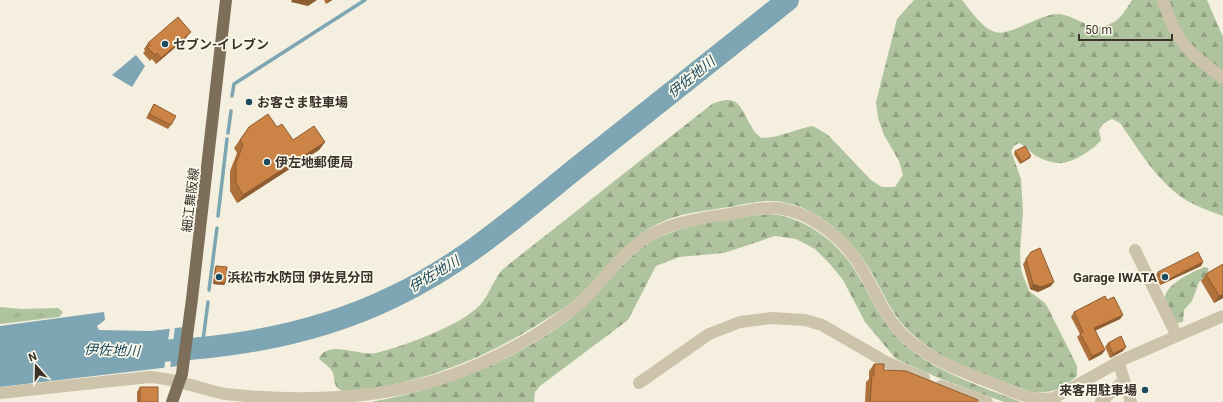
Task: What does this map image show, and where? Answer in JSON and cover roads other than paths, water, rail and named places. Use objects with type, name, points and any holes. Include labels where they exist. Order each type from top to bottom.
[{"type":"main road","name":"細江舞阪線","points":[[172,402],[180,382],[183,367],[226,0]]},
{"type":"street","points":[[1163,0],[1170,22],[1183,46],[1193,56],[1223,78]]},
{"type":"street","points":[[0,392],[149,377],[180,382],[225,394],[247,397],[311,401],[368,396],[425,384],[479,364],[505,351],[558,320],[576,306],[636,245],[659,230],[679,223],[768,208],[784,209],[798,213],[818,224],[838,240],[862,269],[884,310],[899,330],[917,347],[948,366],[1029,398],[1046,400],[1062,394],[1117,362],[1223,316]]},
{"type":"street","points":[[1135,250],[1177,336]]},
{"type":"street","points":[[640,383],[709,334],[740,322],[772,318],[805,320],[822,324],[895,366],[987,402]]},
{"type":"street","points":[[1117,362],[1131,402]]},
{"type":"street","points":[[1101,402],[1124,380]]},
{"type":"water","points":[[136,55],[145,66],[132,87],[112,75]]},
{"type":"water","points":[[104,312],[105,320],[97,326],[99,330],[151,331],[184,327],[179,366],[0,387],[0,326]]},
{"type":"waterway","points":[[232,96],[234,84],[365,0]]},
{"type":"waterway","name":"伊佐地川","points":[[161,351],[221,346],[280,336],[338,320],[393,297],[418,284],[442,270],[487,239],[788,0]]},
{"type":"waterway","points":[[228,133],[231,111]]},
{"type":"waterway","points":[[218,216],[227,139]]},
{"type":"waterway","points":[[209,290],[217,228]]},
{"type":"waterway","points":[[202,348],[208,302]]},
{"type":"place","name":"セブン-イレブン","points":[[165,44]]},
{"type":"place","name":"お客さま駐車場","points":[[249,102]]},
{"type":"place","name":"伊左地郵便局","points":[[267,162]]},
{"type":"place","name":"浜松市水防団 伊佐見分団","points":[[219,277]]},
{"type":"place","name":"Garage IWATA","points":[[1165,277]]},
{"type":"place","name":"来客用駐車場","points":[[1145,390]]}]
